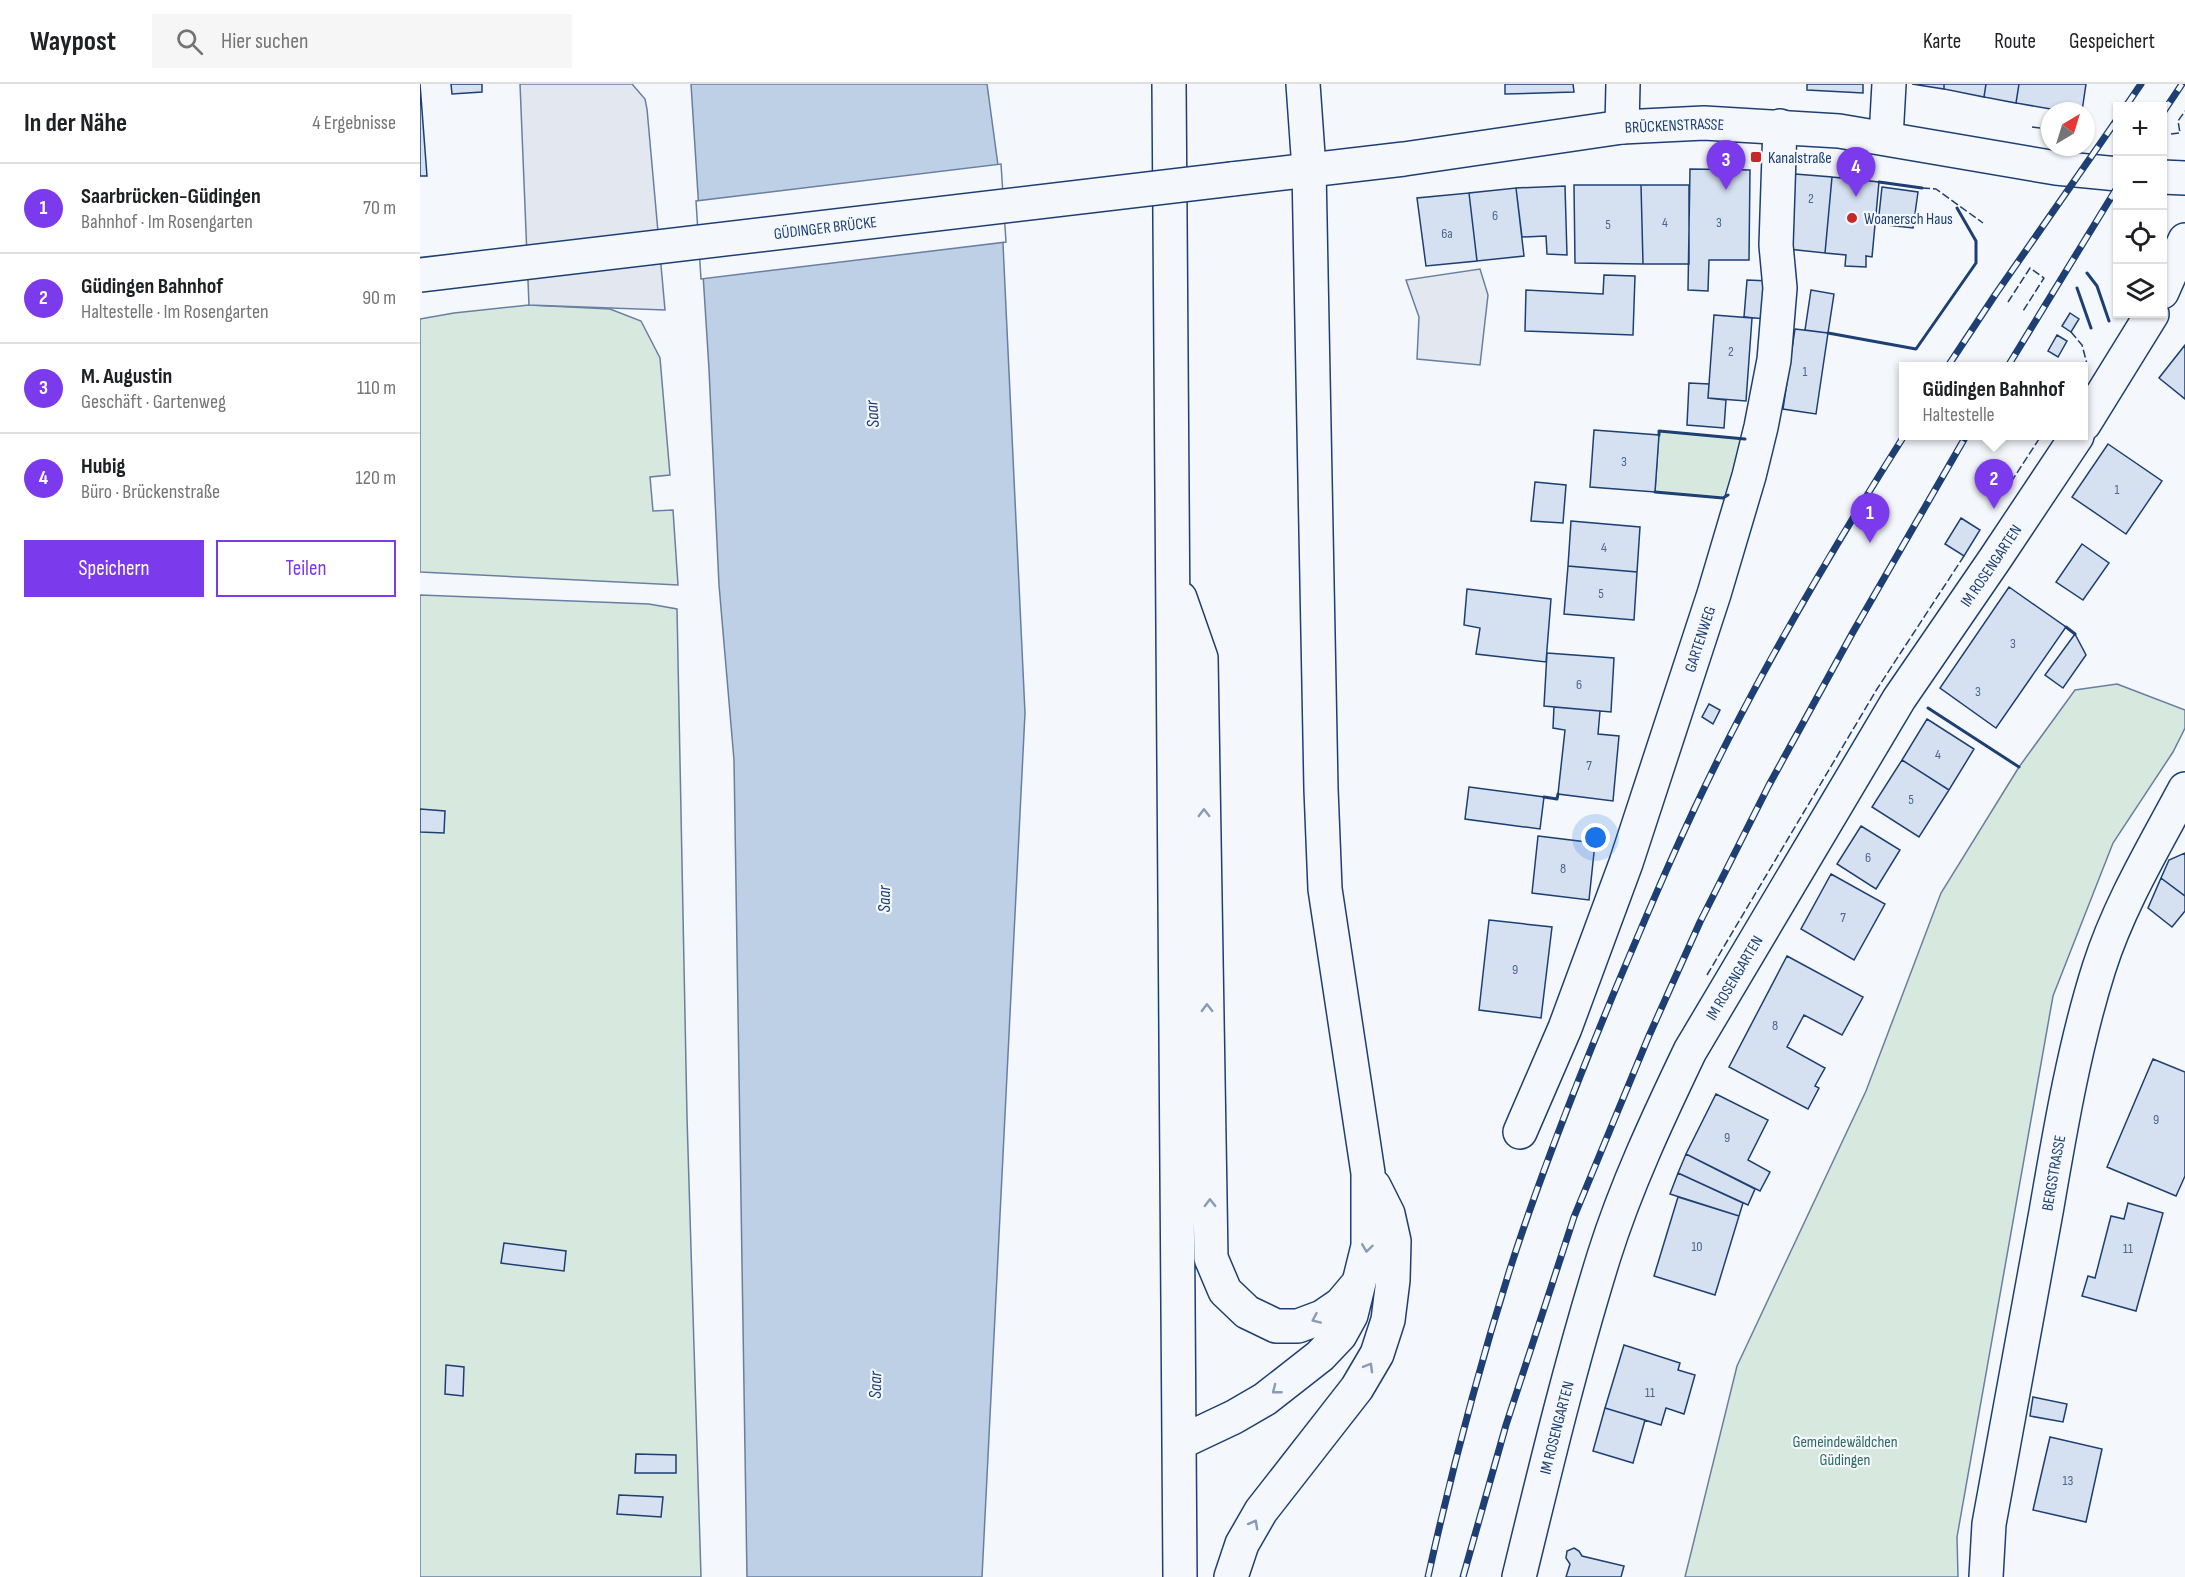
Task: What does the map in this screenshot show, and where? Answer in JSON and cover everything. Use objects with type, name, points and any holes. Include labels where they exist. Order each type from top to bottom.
[{"type":"main road","points":[[1169,84],[1180,1577]]},
{"type":"main road","points":[[1179,1443],[1234,1417],[1265,1399],[1320,1356],[1340,1335],[1351,1315],[1368,1246],[1368,1173],[1325,889],[1321,789],[1310,169],[1303,84]]},
{"type":"main road","points":[[1622,127],[1623,84]]},
{"type":"main road","points":[[1887,138],[1889,84]]},
{"type":"main road","name":"BRÜCKENSTRASSE","points":[[1232,179],[1404,159],[1622,127],[1704,123],[1839,131],[2051,167],[2113,173]]},
{"type":"main road","name":"GARTENWEG","points":[[1520,1132],[1564,1028],[1626,863],[1714,594],[1754,456],[1774,360],[1780,288],[1776,245],[1780,126]]},
{"type":"main road","points":[[2167,177],[2185,178]]},
{"type":"main road","name":"GÜDINGER BRÜCKE","points":[[420,274],[1232,179]]},
{"type":"main road","points":[[2167,283],[2185,240]]},
{"type":"main road","points":[[2088,418],[2150,318]]},
{"type":"main road","name":"IM ROSENGARTEN","points":[[1519,1577],[1570,1375],[1604,1255],[1638,1163],[1662,1108],[1690,1051],[1899,699],[2073,440]]},
{"type":"main road","points":[[1172,577],[1202,658],[1211,1258],[1225,1291],[1247,1312],[1276,1326],[1298,1326],[1322,1317],[1341,1304],[1360,1281]]},
{"type":"main road","name":"BERGSTRASSE","points":[[1986,1577],[1989,1524],[2052,1176],[2084,1023],[2099,967],[2123,908],[2145,861],[2185,789]]},
{"type":"main road","points":[[1231,1577],[1242,1544],[1261,1511],[1357,1388],[1377,1354],[1388,1320],[1393,1280],[1394,1240],[1388,1215],[1368,1173]]},
{"type":"green space","points":[[529,305],[610,309],[641,321],[660,358],[670,475],[650,477],[653,511],[673,510],[678,585],[420,572],[420,319]]},
{"type":"green space","points":[[1659,431],[1746,439],[1727,497],[1655,492]]},
{"type":"green space","points":[[420,595],[649,604],[677,609],[687,1117],[701,1577],[420,1577]]},
{"type":"green space","name":"Gemeindewäldchen Güdingen","points":[[2117,684],[2185,710],[2185,728],[2173,752],[2113,843],[2053,996],[1957,1537],[1958,1577],[1685,1577],[1737,1366],[1866,1091],[1941,893],[2019,767],[2075,690]]},
{"type":"shaded area","points":[[520,84],[632,84],[645,99],[665,310],[529,305]]},
{"type":"shaded area","points":[[1480,269],[1488,295],[1480,365],[1417,359],[1419,317],[1406,280]]},
{"type":"water","name":"Saar","points":[[691,84],[987,84],[1000,180],[1025,713],[982,1577],[747,1577],[734,760],[719,585],[709,369]]},
{"type":"pier","points":[[1001,164],[1006,242],[701,279],[696,201]]},
{"type":"building","points":[[420,84],[427,176],[420,176]]},
{"type":"building","points":[[451,84],[482,84],[482,92],[452,94]]},
{"type":"building","points":[[1505,84],[1573,84],[1574,92],[1505,94]]},
{"type":"building","points":[[1807,84],[1863,84],[1863,93],[1807,90]]},
{"type":"building","points":[[1912,84],[1944,84],[1944,89]]},
{"type":"building","points":[[1944,84],[1986,84],[1984,97],[1944,89]]},
{"type":"building","points":[[1986,84],[2019,84],[2016,103],[1984,97]]},
{"type":"building","points":[[2019,84],[2086,84],[2083,102],[2041,102],[2041,107],[2016,103]]},
{"type":"building","points":[[1690,169],[1750,170],[1749,260],[1709,260],[1708,291],[1688,290]]},
{"type":"building","points":[[1795,174],[1832,177],[1825,253],[1788,249]]},
{"type":"building","name":"Woanersch Haus","points":[[1832,177],[1879,182],[1872,257],[1866,256],[1866,267],[1845,266],[1846,255],[1825,253]]},
{"type":"building","points":[[1574,185],[1641,185],[1643,264],[1575,263]]},
{"type":"building","points":[[1641,185],[1689,185],[1689,264],[1643,264]]},
{"type":"building","points":[[1565,186],[1567,255],[1547,254],[1546,236],[1522,237],[1516,188]]},
{"type":"building","points":[[1882,187],[1918,192],[1913,228],[1878,224]]},
{"type":"building","points":[[1516,188],[1524,256],[1477,261],[1469,193]]},
{"type":"building","points":[[1469,193],[1477,261],[1426,266],[1417,198]]},
{"type":"building","points":[[1604,275],[1635,276],[1633,335],[1525,331],[1526,290],[1603,294]]},
{"type":"building","points":[[1747,280],[1769,281],[1766,319],[1744,317]]},
{"type":"building","points":[[1811,290],[1834,294],[1828,333],[1805,330]]},
{"type":"building","points":[[2070,313],[2079,319],[2071,332],[2062,326]]},
{"type":"building","points":[[1714,315],[1752,318],[1746,401],[1708,398]]},
{"type":"building","points":[[1795,329],[1828,333],[1816,414],[1783,409]]},
{"type":"building","points":[[2057,335],[2067,341],[2058,357],[2048,351]]},
{"type":"building","points":[[2185,345],[2185,399],[2159,378]]},
{"type":"building","points":[[1689,383],[1709,384],[1708,398],[1726,400],[1724,428],[1687,425]]},
{"type":"building","points":[[1594,430],[1659,435],[1655,492],[1590,487]]},
{"type":"building","points":[[2108,444],[2162,481],[2126,534],[2072,497]]},
{"type":"building","points":[[1535,482],[1566,485],[1563,523],[1531,521]]},
{"type":"building","points":[[1961,518],[1980,530],[1964,556],[1945,544]]},
{"type":"building","points":[[1571,521],[1640,527],[1637,572],[1568,566]]},
{"type":"building","points":[[2082,544],[2109,563],[2083,600],[2056,582]]},
{"type":"building","points":[[1568,566],[1637,572],[1634,620],[1564,614]]},
{"type":"building","points":[[2009,587],[2066,627],[1996,728],[1940,688]]},
{"type":"building","points":[[1467,589],[1551,599],[1546,662],[1476,654],[1480,628],[1464,625]]},
{"type":"building","points":[[2075,634],[2086,655],[2063,688],[2045,675]]},
{"type":"building","points":[[1547,653],[1614,658],[1611,712],[1544,706]]},
{"type":"building","points":[[1709,704],[1720,710],[1713,724],[1702,717]]},
{"type":"building","points":[[1554,707],[1600,711],[1598,734],[1619,736],[1613,801],[1558,794],[1565,730],[1553,728]]},
{"type":"building","points":[[1927,719],[1974,749],[1949,790],[1902,760]]},
{"type":"building","points":[[1902,760],[1949,790],[1919,837],[1872,807]]},
{"type":"building","points":[[1469,787],[1544,797],[1540,829],[1465,819]]},
{"type":"building","points":[[420,809],[445,811],[444,833],[420,832]]},
{"type":"building","points":[[1861,826],[1900,850],[1876,889],[1837,864]]},
{"type":"building","points":[[1538,836],[1595,843],[1589,900],[1532,893]]},
{"type":"building","points":[[2185,853],[2185,896],[2161,878],[2169,860]]},
{"type":"building","points":[[1831,874],[1885,904],[1854,960],[1801,929]]},
{"type":"building","points":[[2161,878],[2185,896],[2185,911],[2172,927],[2148,908]]},
{"type":"building","points":[[1489,920],[1552,927],[1541,1018],[1479,1010]]},
{"type":"building","points":[[1787,956],[1863,997],[1842,1035],[1804,1015],[1787,1047],[1825,1068],[1815,1086],[1819,1088],[1808,1109],[1729,1067]]},
{"type":"building","points":[[2153,1059],[2185,1072],[2185,1176],[2176,1196],[2107,1167]]},
{"type":"building","points":[[1716,1094],[1768,1120],[1748,1160],[1770,1172],[1760,1191],[1686,1154]]},
{"type":"building","points":[[1686,1154],[1755,1189],[1748,1205],[1678,1173]]},
{"type":"building","points":[[1678,1173],[1743,1203],[1739,1216],[1670,1194]]},
{"type":"building","points":[[1678,1197],[1739,1216],[1715,1295],[1654,1276]]},
{"type":"building","points":[[2128,1203],[2163,1213],[2136,1311],[2082,1296],[2088,1276],[2095,1278],[2111,1216],[2124,1219]]},
{"type":"building","points":[[504,1243],[566,1251],[564,1271],[501,1263]]},
{"type":"building","points":[[1624,1345],[1680,1363],[1678,1370],[1695,1375],[1684,1414],[1666,1408],[1661,1425],[1605,1408]]},
{"type":"building","points":[[446,1365],[464,1367],[463,1396],[445,1394]]},
{"type":"building","points":[[2033,1397],[2067,1404],[2063,1422],[2030,1416]]},
{"type":"building","points":[[1605,1408],[1645,1420],[1633,1463],[1593,1451]]},
{"type":"building","points":[[2050,1437],[2102,1449],[2086,1522],[2033,1510]]},
{"type":"building","points":[[636,1454],[676,1455],[676,1473],[635,1473]]},
{"type":"building","points":[[619,1495],[663,1497],[661,1517],[617,1514]]},
{"type":"building","points":[[1574,1548],[1582,1556],[1624,1566],[1621,1577],[1566,1577],[1570,1564],[1566,1558],[1567,1551]]},
{"type":"railway","points":[[2129,102],[2141,84]]},
{"type":"railway","points":[[2167,106],[2182,84]]},
{"type":"railway","points":[[1951,362],[2113,125]]},
{"type":"railway","points":[[2010,362],[2113,194]]},
{"type":"railway","points":[[1428,1577],[1466,1422],[1510,1269],[1561,1125],[1618,983],[1685,829],[1749,699],[1813,585],[1902,440]]},
{"type":"railway","points":[[1463,1577],[1506,1425],[1574,1217],[1648,1038],[1700,922],[1769,785],[1853,632],[1964,440]]},
{"type":"fence","points":[[2171,134],[2180,133],[2178,121],[2185,111]]},
{"type":"fence","points":[[2032,127],[2041,128]]},
{"type":"fence","points":[[1922,188],[1936,189],[1983,223]]},
{"type":"fence","points":[[2008,302],[2030,268],[2044,278],[2023,311]]},
{"type":"fence","points":[[2071,332],[2082,345],[2086,362]]},
{"type":"fence","points":[[2011,482],[2038,440]]},
{"type":"fence","points":[[1707,975],[1877,689],[1964,556]]},
{"type":"wall","points":[[1879,182],[1922,188]]},
{"type":"wall","points":[[1828,333],[1916,349],[1976,263],[1976,241],[1957,208]]},
{"type":"wall","points":[[2087,273],[2097,286],[2109,321]]},
{"type":"wall","points":[[2077,288],[2091,328]]},
{"type":"wall","points":[[1659,435],[1659,431],[1745,439]]},
{"type":"wall","points":[[1655,492],[1723,498],[1728,495]]},
{"type":"wall","points":[[2066,627],[2075,634]]},
{"type":"wall","points":[[1928,708],[2019,767]]},
{"type":"wall","points":[[1544,797],[1557,799],[1558,794]]},
{"type":"place","name":"Kanalstraße","points":[[1756,157]]},
{"type":"place","name":"M. Augustin","points":[[1726,190]]},
{"type":"place","name":"Hubig","points":[[1856,197]]},
{"type":"place","name":"Woanersch Haus","points":[[1852,218]]},
{"type":"place","name":"Güdingen Bahnhof","points":[[1994,509]]},
{"type":"place","name":"Saarbrücken-Güdingen","points":[[1870,543]]}]
